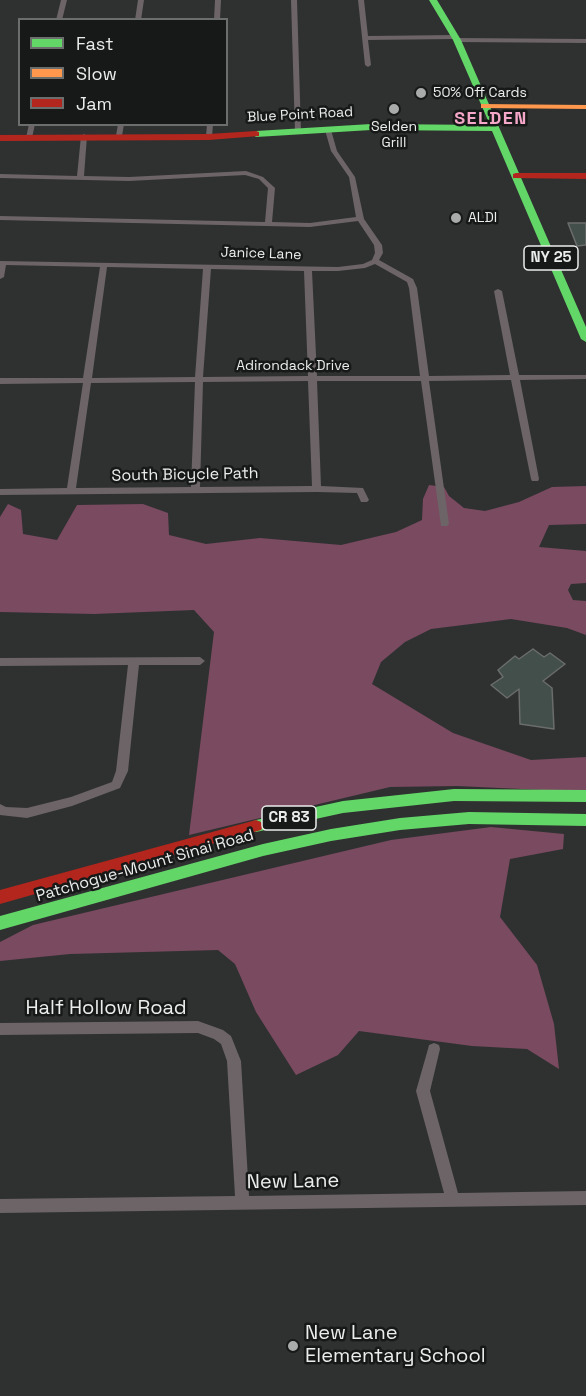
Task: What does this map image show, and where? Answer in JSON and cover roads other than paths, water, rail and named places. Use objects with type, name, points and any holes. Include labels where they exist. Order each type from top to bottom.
[{"type":"main road","name":"NY 25","points":[[434,0],[456,39],[586,339]]},
{"type":"main road","points":[[484,106],[586,107]]},
{"type":"main road","name":"Blue Point Road","points":[[0,138],[31,131],[84,136],[120,130],[298,132],[371,128],[494,128]]},
{"type":"main road","points":[[516,176],[586,176]]},
{"type":"main road","name":"Patchogue-Mount Sinai Road","points":[[0,897],[268,823],[343,807],[454,795],[586,796]]},
{"type":"main road","name":"Patchogue-Mount Sinai Road","points":[[0,924],[254,852],[343,833],[469,818],[586,820]]},
{"type":"street","points":[[60,18],[64,0]]},
{"type":"street","points":[[138,18],[141,0]]},
{"type":"street","points":[[217,18],[218,0]]},
{"type":"street","points":[[294,0],[298,132]]},
{"type":"street","points":[[361,0],[368,65]]},
{"type":"street","points":[[366,38],[586,41]]},
{"type":"street","points":[[328,130],[334,151],[352,177],[360,219],[378,245],[379,253],[375,261],[410,281],[413,288],[444,524]]},
{"type":"street","points":[[80,178],[84,136]]},
{"type":"street","points":[[0,176],[129,179],[237,173],[254,175],[268,182],[272,188],[268,223]]},
{"type":"street","points":[[0,219],[325,224],[360,219]]},
{"type":"street","name":"Janice Lane","points":[[2,263],[352,269],[375,261]]},
{"type":"street","points":[[0,277],[2,263]]},
{"type":"street","points":[[71,491],[104,264]]},
{"type":"street","points":[[195,490],[199,380],[207,266]]},
{"type":"street","points":[[308,269],[317,489]]},
{"type":"street","points":[[498,291],[517,378],[535,479]]},
{"type":"street","name":"Adirondack Drive","points":[[0,381],[586,377]]},
{"type":"street","name":"South Bicycle Path","points":[[0,492],[317,489],[360,490],[364,500]]},
{"type":"street","points":[[0,662],[200,660]]},
{"type":"street","points":[[1,812],[27,813],[72,801],[116,785],[122,771],[134,661]]},
{"type":"street","name":"Half Hollow Road","points":[[0,1029],[198,1028],[218,1034],[226,1040],[234,1061],[242,1202]]},
{"type":"street","points":[[434,1049],[423,1091],[453,1200]]},
{"type":"street","name":"New Lane","points":[[0,1206],[586,1198]]},
{"type":"place","name":"50% Off Cards","points":[[421,93]]},
{"type":"place","name":"Selden Grill","points":[[394,109]]},
{"type":"place","name":"ALDI","points":[[456,218]]},
{"type":"place","name":"New Lane Elementary School","points":[[293,1346]]},
{"type":"district","name":"SELDEN","points":[[491,119]]}]
